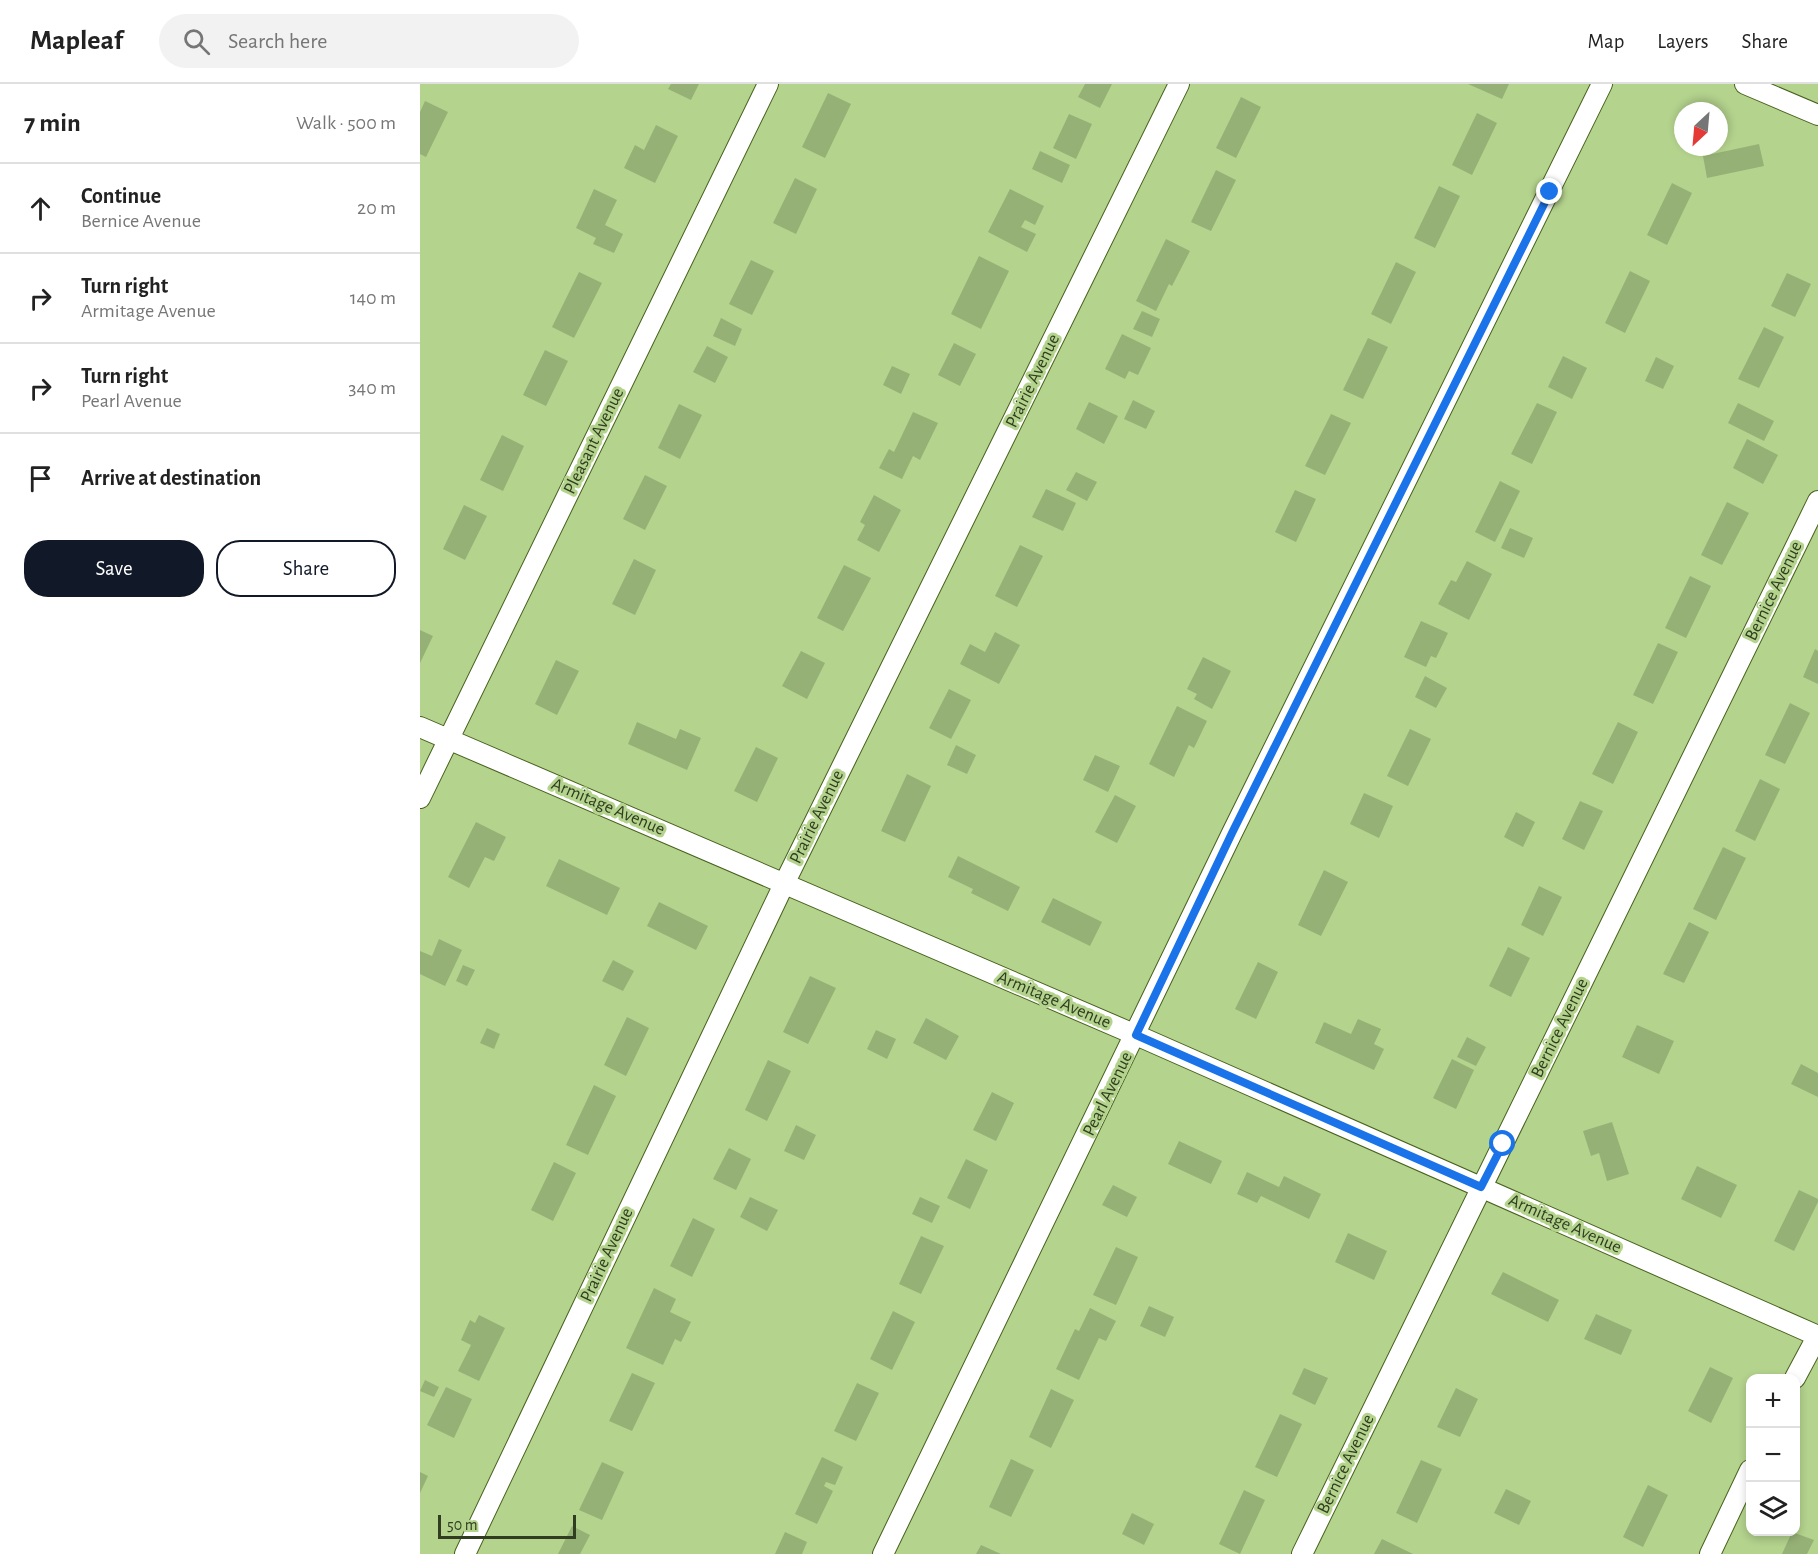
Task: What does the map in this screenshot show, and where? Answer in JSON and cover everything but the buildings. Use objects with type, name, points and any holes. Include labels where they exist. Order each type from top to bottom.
[{"type":"street","name":"Pleasant Avenue","points":[[420,798],[768,84]]},
{"type":"street","name":"Prairie Avenue","points":[[465,1554],[785,882],[1179,84]]},
{"type":"street","name":"Pearl Avenue","points":[[883,1554],[1238,823],[1602,84]]},
{"type":"street","points":[[1745,84],[1818,115]]},
{"type":"street","name":"Bernice Avenue","points":[[1302,1554],[1818,501]]},
{"type":"street","name":"Armitage Avenue","points":[[420,727],[785,882],[1818,1336]]},
{"type":"street","points":[[1797,1374],[1818,1336]]},
{"type":"street","points":[[1710,1554],[1746,1478]]},
{"type":"route","points":[[1503,1144],[1481,1187],[1136,1035],[1232,833],[1550,192]]}]
